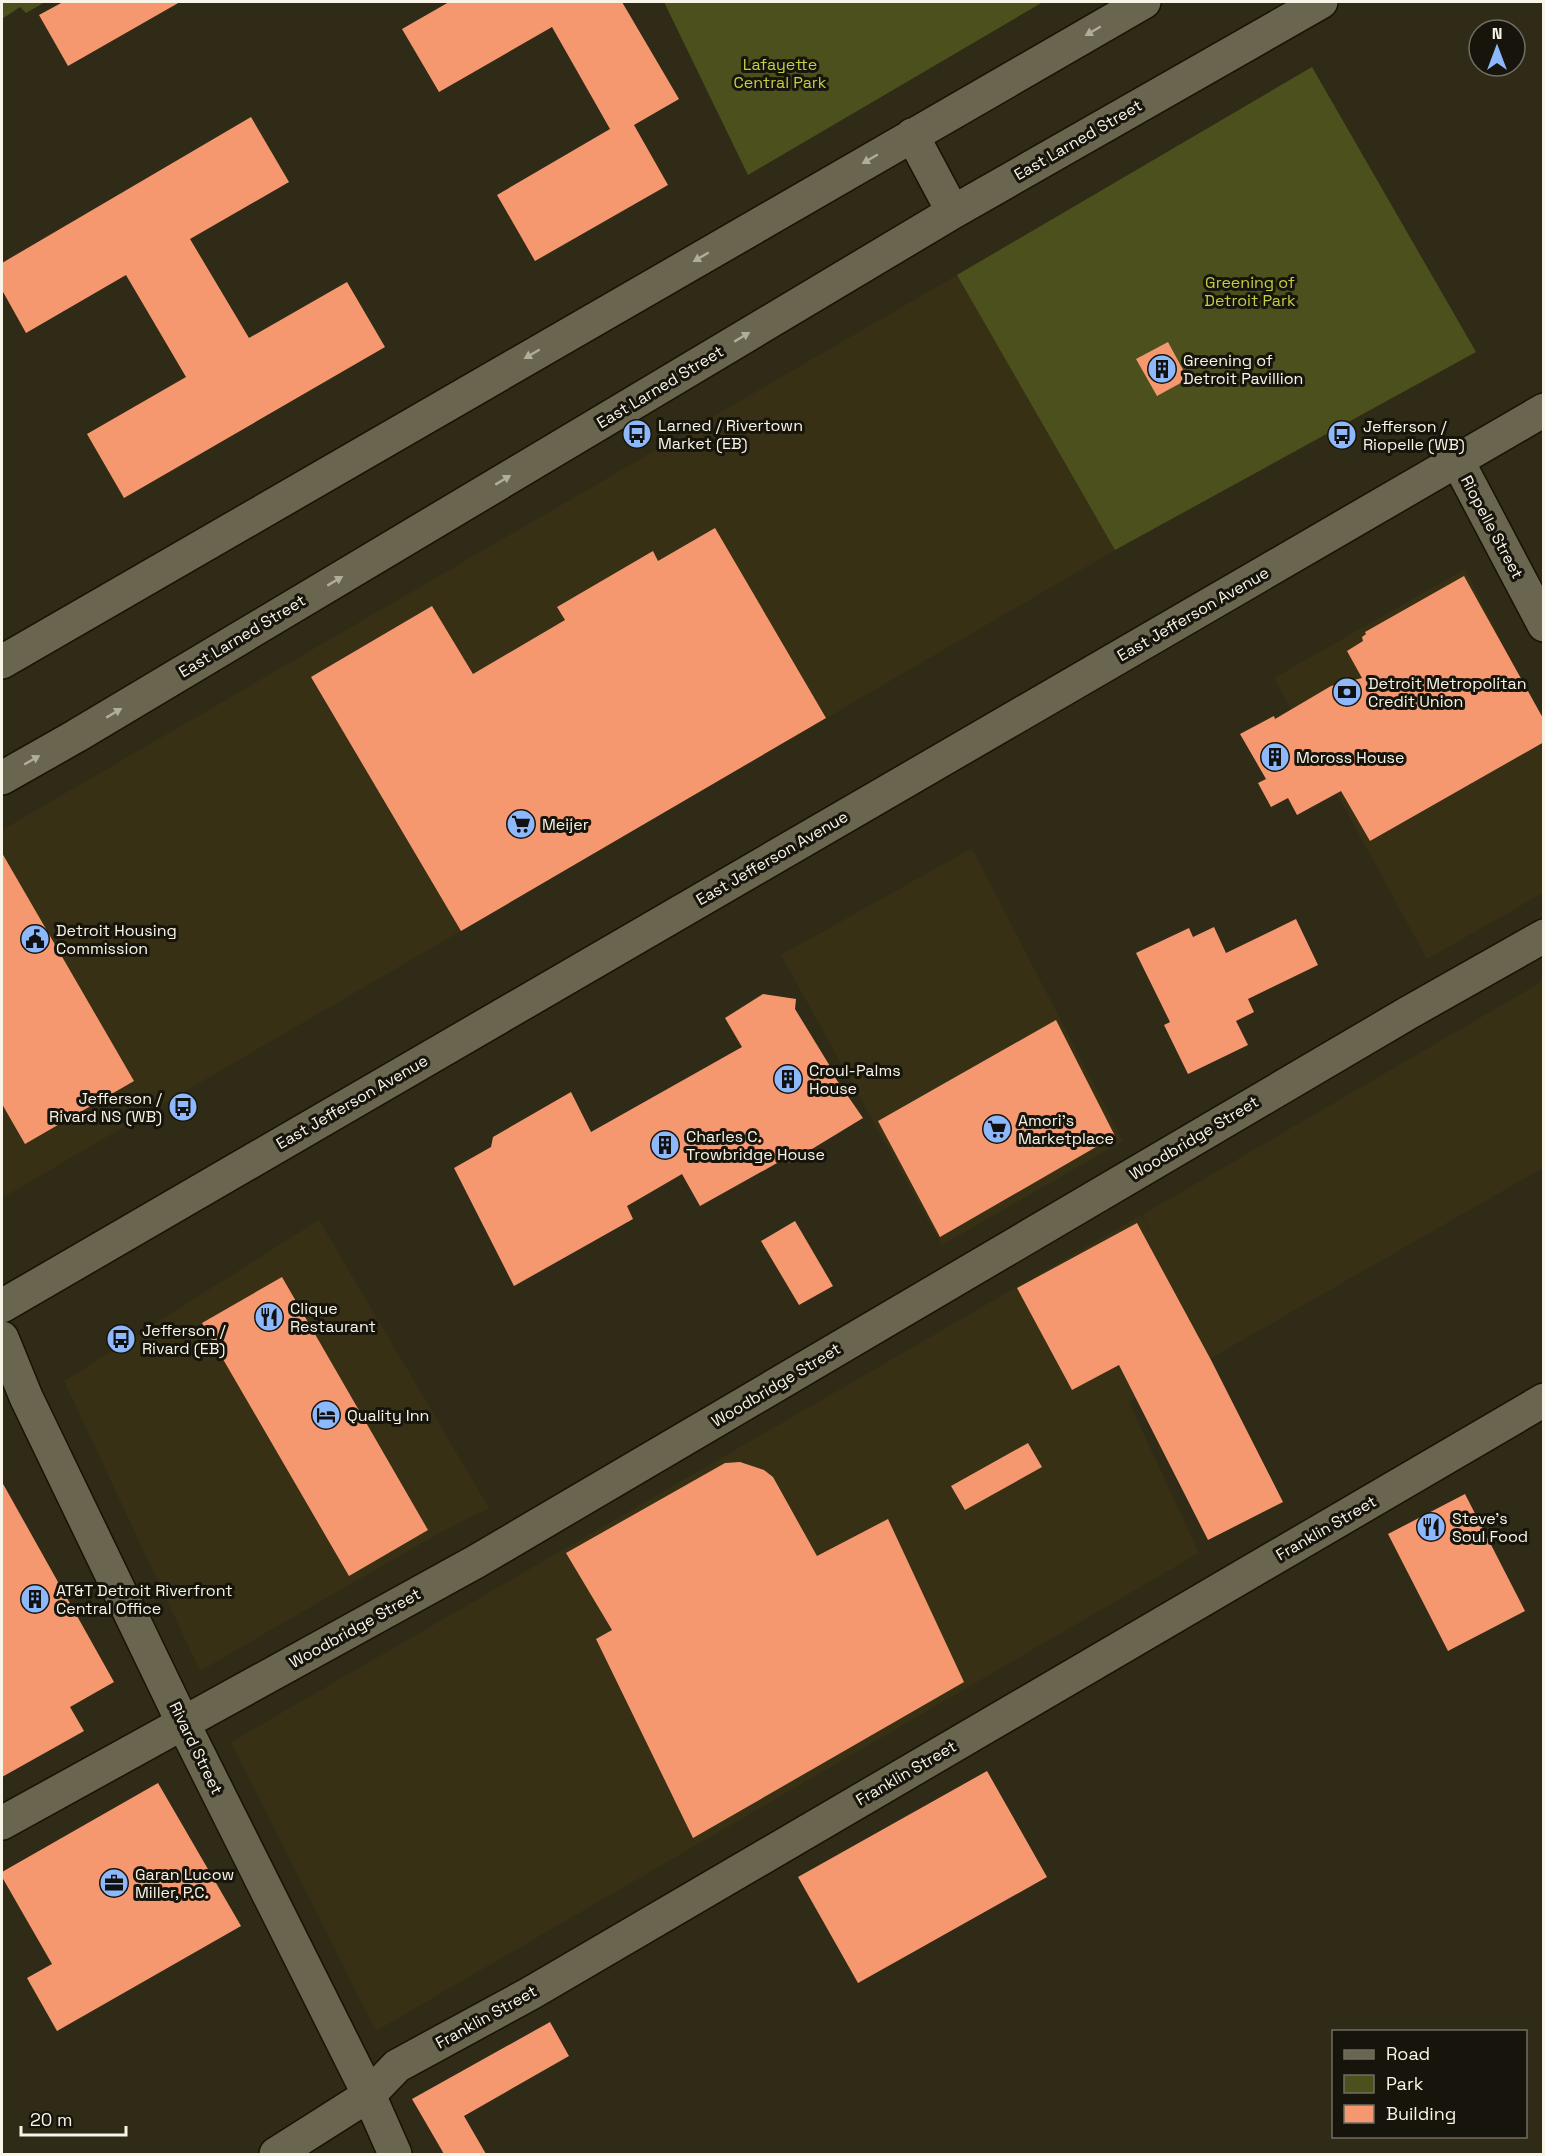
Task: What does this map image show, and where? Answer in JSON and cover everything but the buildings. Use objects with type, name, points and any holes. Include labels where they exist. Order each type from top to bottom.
[{"type":"street","points":[[2,662],[1144,2]]},
{"type":"street","name":"East Larned Street","points":[[2,778],[953,212],[1321,2]]},
{"type":"street","points":[[912,135],[953,212]]},
{"type":"street","name":"East Jefferson Avenue","points":[[2,1306],[1544,410]]},
{"type":"street","name":"Riopelle Street","points":[[1457,460],[1544,626]]},
{"type":"street","name":"Woodbridge Street","points":[[2,1823],[477,1562],[1408,1013],[1544,936]]},
{"type":"street","name":"Rivard Street","points":[[2,1338],[26,1397],[183,1723],[369,2095],[395,2154]]},
{"type":"street","name":"Franklin Street","points":[[276,2154],[369,2095],[397,2066],[561,1975],[1544,1400]]},
{"type":"shaded area","points":[[957,275],[1115,550],[2,1198],[2,830]]},
{"type":"shaded area","points":[[1465,569],[1543,723],[1543,893],[1427,959],[1274,678]]},
{"type":"shaded area","points":[[972,848],[1123,1141],[942,1245],[781,955]]},
{"type":"shaded area","points":[[1543,981],[1543,1168],[1213,1357],[1129,1402],[1199,1553],[376,2031],[231,1742],[1141,1215],[1158,1246],[1142,1215]]},
{"type":"shaded area","points":[[319,1220],[489,1508],[434,1536],[200,1671],[64,1381]]},
{"type":"green space","points":[[2,2],[45,2],[26,13],[20,7],[2,19]]},
{"type":"green space","name":"Lafayette Central Park","points":[[664,2],[1043,2],[748,175]]},
{"type":"green space","name":"Greening of Detroit Park","points":[[1312,67],[1476,352],[1115,550],[957,275]]},
{"type":"place","name":"Greening of Detroit Pavillion","points":[[1162,369]]},
{"type":"place","name":"Larned / Rivertown Market (EB)","points":[[637,434]]},
{"type":"place","name":"Jefferson / Riopelle (WB)","points":[[1342,435]]},
{"type":"place","name":"Detroit Metropolitan Credit Union","points":[[1347,692]]},
{"type":"place","name":"Moross House","points":[[1275,757]]},
{"type":"place","name":"Meijer","points":[[521,824]]},
{"type":"place","name":"Detroit Housing Commission","points":[[35,939]]},
{"type":"place","name":"Croul-Palms House","points":[[788,1079]]},
{"type":"place","name":"Jefferson / Rivard NS (WB)","points":[[183,1107]]},
{"type":"place","name":"Amori's Marketplace","points":[[997,1129]]},
{"type":"place","name":"Charles C. Trowbridge House","points":[[665,1145]]},
{"type":"place","name":"Clique Restaurant","points":[[269,1317]]},
{"type":"place","name":"Jefferson / Rivard (EB)","points":[[121,1339]]},
{"type":"place","name":"Quality Inn","points":[[326,1415]]},
{"type":"place","name":"Steve's Soul Food","points":[[1431,1527]]},
{"type":"place","name":"AT&T Detroit Riverfront Central Office","points":[[35,1599]]},
{"type":"place","name":"Garan Lucow Miller, P.C.","points":[[114,1883]]}]
